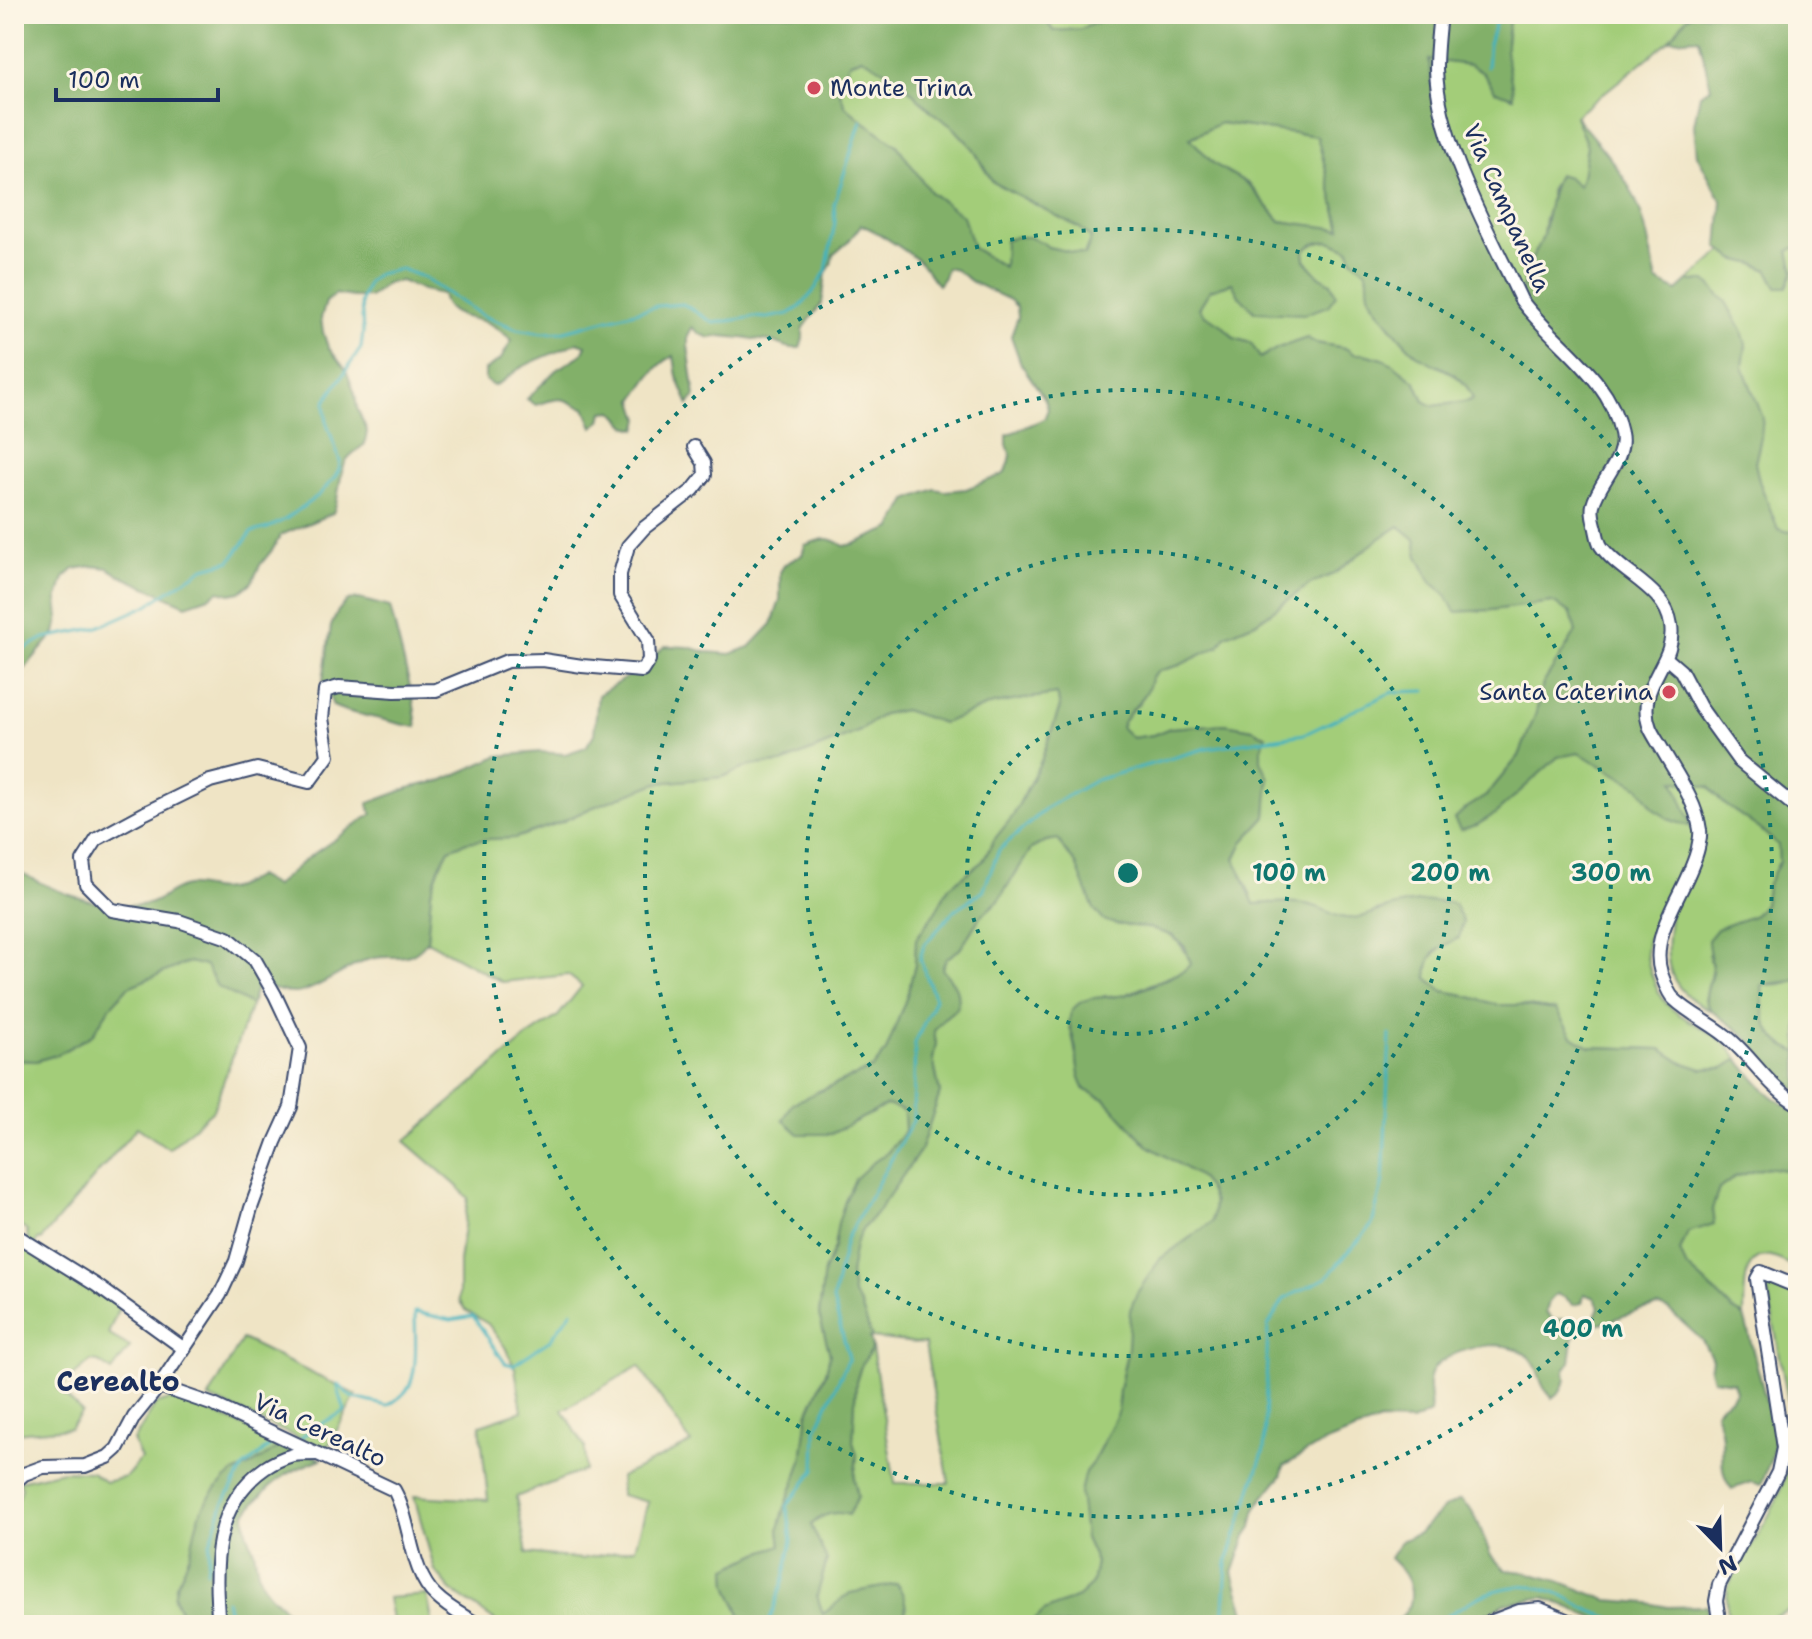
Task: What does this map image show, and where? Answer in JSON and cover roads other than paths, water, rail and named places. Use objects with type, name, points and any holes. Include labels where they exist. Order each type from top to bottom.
[{"type":"street","name":"Via Campanella","points":[[1440,14],[1436,71],[1442,116],[1462,173],[1521,300],[1534,318],[1592,376],[1618,419],[1622,438],[1619,453],[1592,506],[1599,545],[1661,600],[1668,610],[1672,629],[1666,658],[1649,687],[1646,705],[1650,727],[1694,806],[1701,833],[1695,863],[1659,938],[1660,970],[1672,998],[1731,1040],[1786,1098],[1798,1104]]},
{"type":"street","points":[[14,1483],[24,1474],[43,1467],[85,1466],[108,1457],[117,1449],[134,1417],[159,1386],[220,1295],[236,1261],[251,1208],[291,1107],[300,1048],[255,960],[228,938],[179,921],[112,910],[86,884],[83,861],[97,839],[210,781],[257,769],[309,782],[328,756],[322,718],[325,691],[339,687],[436,690],[507,661],[543,660],[642,671],[649,660],[648,640],[620,595],[620,574],[628,546],[644,528],[693,490],[705,475],[704,463],[694,447]]},
{"type":"street","points":[[1666,658],[1681,671],[1700,707],[1739,761],[1798,809]]},
{"type":"street","points":[[14,1234],[96,1285],[183,1348]]},
{"type":"street","points":[[1720,1625],[1716,1601],[1719,1585],[1778,1472],[1783,1448],[1757,1279],[1761,1272],[1798,1287]]},
{"type":"street","name":"Via Cerealto","points":[[159,1386],[214,1405],[394,1490],[401,1502],[425,1584],[436,1597],[478,1625]]},
{"type":"street","points":[[219,1625],[216,1558],[228,1509],[241,1490],[277,1460],[295,1455],[320,1454]]},
{"type":"street","points":[[1482,1625],[1519,1611],[1540,1609],[1578,1625]]},
{"type":"waterway","points":[[1487,67],[1489,44],[1498,14]]},
{"type":"waterway","points":[[14,659],[44,638],[96,628],[146,606],[204,568],[230,561],[252,532],[286,519],[319,495],[335,477],[340,461],[327,424],[325,402],[361,348],[361,301],[368,282],[378,274],[401,269],[422,277],[483,316],[517,329],[543,333],[561,332],[657,306],[683,304],[714,323],[789,314],[813,292],[826,271],[835,222],[834,205],[861,121]]},
{"type":"waterway","points":[[768,1625],[784,1579],[792,1540],[787,1506],[815,1470],[816,1429],[849,1358],[833,1300],[846,1239],[913,1121],[915,1043],[935,999],[920,959],[924,945],[955,910],[983,891],[999,850],[1048,807],[1096,780],[1207,748],[1305,734],[1392,692],[1426,691]]},
{"type":"waterway","points":[[1223,1625],[1227,1562],[1264,1450],[1268,1326],[1284,1299],[1326,1278],[1372,1225],[1383,1181],[1390,1035]]},
{"type":"waterway","points":[[301,1438],[345,1411],[338,1384],[351,1397],[387,1406],[405,1392],[411,1383],[415,1363],[415,1312],[451,1320],[473,1316],[505,1363],[513,1365],[549,1341],[572,1311]]},
{"type":"waterway","points":[[207,1571],[210,1543],[223,1504],[243,1468],[277,1440]]},
{"type":"waterway","points":[[1435,1625],[1480,1597],[1511,1587],[1544,1589],[1591,1611],[1632,1625]]},
{"type":"waterway","points":[[226,1601],[232,1625]]},
{"type":"place","name":"Monte Trina","points":[[814,88]]},
{"type":"place","name":"Santa Caterina","points":[[1669,692]]},
{"type":"district","name":"Cerealto","points":[[118,1381]]}]
